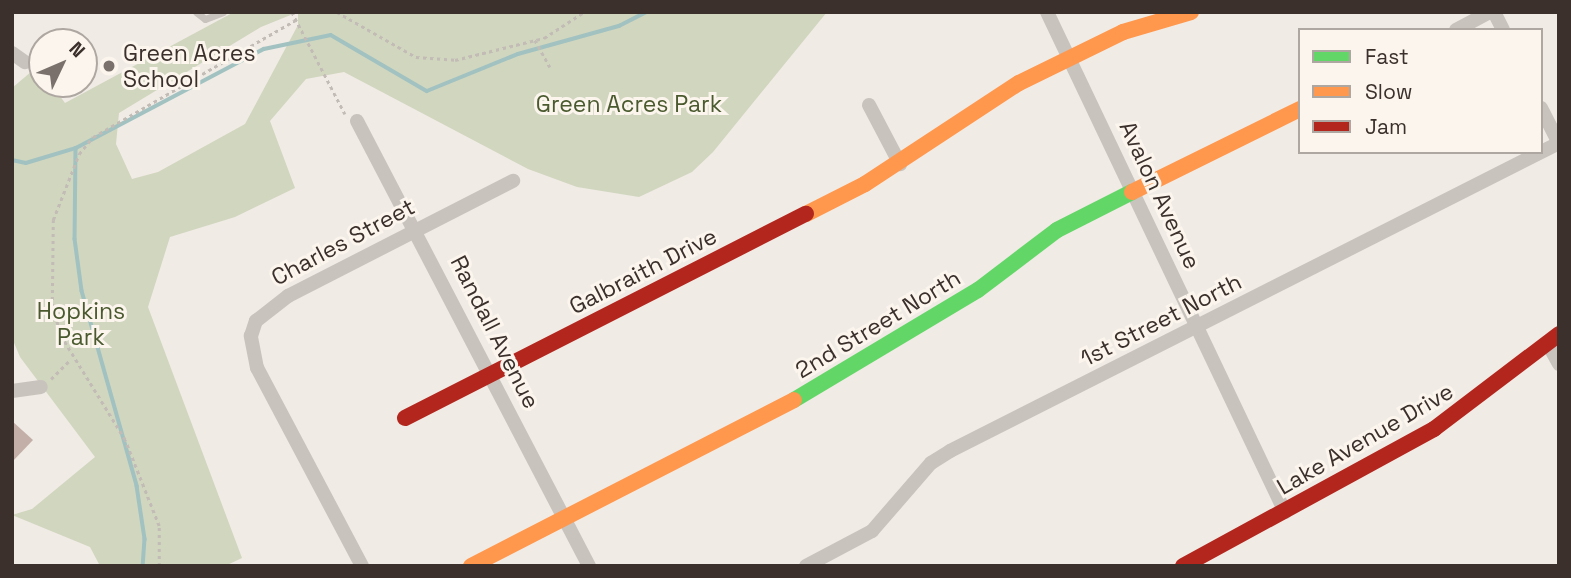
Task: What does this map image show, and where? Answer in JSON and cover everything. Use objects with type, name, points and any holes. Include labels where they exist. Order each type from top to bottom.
[{"type":"street","name":"Avalon Avenue","points":[[1047,12],[1285,512]]},
{"type":"street","name":"Galbraith Drive","points":[[405,418],[900,163],[970,111],[1069,59],[1123,32],[1191,12]]},
{"type":"street","points":[[1460,28],[1492,12],[1502,28]]},
{"type":"street","points":[[12,53],[25,62]]},
{"type":"street","points":[[869,105],[900,163]]},
{"type":"street","name":"2nd Street North","points":[[471,566],[811,391],[851,362],[978,290],[1057,230],[1298,110]]},
{"type":"street","points":[[1543,111],[1559,143]]},
{"type":"street","name":"Randall Avenue","points":[[357,121],[417,229],[589,566]]},
{"type":"street","name":"1st Street North","points":[[1543,151],[1559,143]]},
{"type":"street","name":"1st Street North","points":[[806,566],[872,531],[931,463],[950,451],[1537,154]]},
{"type":"street","name":"Charles Street","points":[[362,566],[257,368],[251,336],[266,309],[513,181]]},
{"type":"street","points":[[1554,339],[1559,364]]},
{"type":"street","name":"Lake Avenue Drive","points":[[1183,566],[1434,429],[1554,339]]},
{"type":"street","points":[[12,391],[41,387]]},
{"type":"lane","points":[[196,12],[205,19],[223,12]]},
{"type":"path","points":[[292,12],[339,110],[357,121]]},
{"type":"path","points":[[337,12],[416,57],[455,60],[536,40],[584,12]]},
{"type":"path","points":[[159,566],[159,526],[125,440],[71,359],[52,307],[53,220],[79,154],[93,137],[296,20]]},
{"type":"path","points":[[536,40],[550,68]]},
{"type":"path","points":[[41,387],[71,359]]},
{"type":"green space","points":[[234,12],[298,12],[827,12],[713,152],[692,172],[639,197],[577,187],[528,169],[344,72],[306,79],[270,121],[295,188],[235,217],[170,237],[148,307],[242,558],[225,566],[100,566],[90,547],[12,515],[32,509],[95,457],[20,357],[12,338],[12,88],[28,74],[28,98],[61,98],[65,103],[74,98],[98,98],[98,85]],"holes":[[[298,12],[298,25],[245,124],[158,172],[132,179],[116,144],[119,113],[261,27]]]},
{"type":"building","points":[[12,421],[33,440],[12,462]]},
{"type":"waterway","points":[[12,160],[26,163],[76,148],[264,49],[331,35],[427,91],[518,54],[619,26],[646,12]]},
{"type":"waterway","points":[[76,148],[75,239],[82,291],[137,486],[145,539],[143,566]]},
{"type":"traffic: fast","points":[[794,400],[978,290],[1057,230],[1132,192]]},
{"type":"traffic: slow","points":[[806,214],[865,184],[1019,83],[1123,32],[1191,12]]},
{"type":"traffic: slow","points":[[1132,192],[1298,110]]},
{"type":"traffic: slow","points":[[471,566],[794,400]]},
{"type":"traffic: jam","points":[[405,418],[806,214]]},
{"type":"traffic: jam","points":[[1183,566],[1434,429],[1559,334]]},
{"type":"place","name":"Green Acres School","points":[[109,66]]},
{"type":"park label","name":"Green Acres Park","points":[[629,104]]},
{"type":"park label","name":"Hopkins Park","points":[[81,324]]}]
